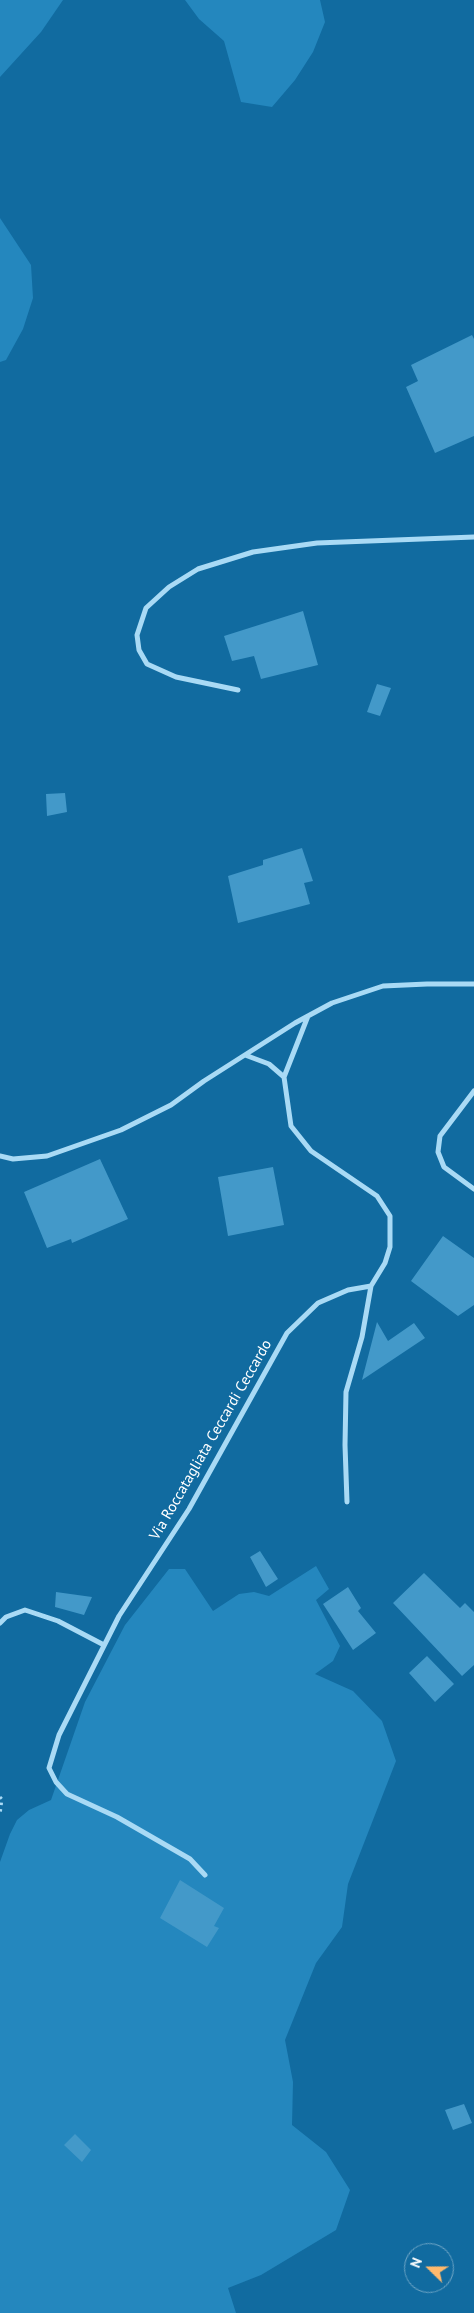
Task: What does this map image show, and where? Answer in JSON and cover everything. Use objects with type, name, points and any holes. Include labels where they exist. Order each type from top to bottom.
[{"type":"street","points":[[238,690],[176,678],[147,664],[139,650],[138,635],[146,608],[169,587],[198,569],[253,552],[317,543],[474,537]]},
{"type":"street","points":[[0,1156],[13,1159],[47,1156],[121,1130],[171,1105],[204,1081],[332,1003],[383,986],[474,984]]},
{"type":"street","points":[[308,1016],[284,1076],[291,1126],[300,1140],[311,1151],[377,1196],[390,1216],[390,1247],[385,1263],[371,1286],[362,1337],[346,1392],[344,1445],[348,1502]]},
{"type":"street","points":[[245,1056],[269,1064],[284,1076]]},
{"type":"street","points":[[474,1091],[440,1136],[438,1152],[444,1167],[474,1189]]},
{"type":"street","name":"Via Roccatagliata Ceccardi Ceccardo","points":[[205,1875],[190,1859],[182,1854],[117,1817],[67,1794],[56,1782],[49,1768],[59,1735],[119,1616],[189,1509],[287,1333],[318,1303],[348,1290],[371,1286]]},
{"type":"street","points":[[0,1624],[6,1617],[25,1610],[58,1621],[104,1645]]},
{"type":"path","points":[[0,1797],[2,1799],[0,1815]]},
{"type":"shaded area","points":[[0,0],[63,0],[41,32],[0,77]]},
{"type":"shaded area","points":[[185,0],[320,0],[325,22],[313,52],[295,80],[272,107],[241,102],[224,41],[199,19]]},
{"type":"shaded area","points":[[0,218],[31,265],[33,298],[23,329],[6,360],[0,362]]},
{"type":"shaded area","points":[[316,1566],[329,1589],[316,1600],[340,1646],[333,1661],[315,1674],[353,1691],[382,1721],[396,1761],[348,1884],[342,1927],[316,1963],[285,2040],[293,2082],[292,2125],[326,2152],[350,2190],[336,2230],[261,2275],[228,2288],[236,2313],[0,2313],[0,1862],[10,1834],[17,1820],[29,1810],[51,1800],[85,1702],[125,1625],[169,1569],[185,1569],[213,1611],[239,1594],[254,1592],[269,1596]]},
{"type":"building","points":[[472,335],[474,339],[474,436],[435,453],[406,387],[418,381],[411,365]]},
{"type":"building","points":[[303,611],[318,665],[261,679],[254,656],[232,661],[224,636]]},
{"type":"building","points":[[377,684],[391,688],[380,716],[367,712]]},
{"type":"building","points":[[65,793],[67,812],[47,816],[46,794]]},
{"type":"building","points":[[302,848],[313,881],[304,883],[310,904],[238,923],[228,876],[263,865],[263,860]]},
{"type":"building","points":[[100,1159],[128,1219],[72,1243],[71,1239],[47,1248],[24,1192]]},
{"type":"building","points":[[273,1167],[284,1225],[228,1236],[218,1177]]},
{"type":"building","points":[[443,1236],[474,1258],[474,1305],[458,1316],[411,1281]]},
{"type":"building","points":[[377,1322],[388,1341],[414,1323],[425,1338],[362,1380]]},
{"type":"building","points":[[260,1551],[278,1579],[266,1587],[250,1557]]},
{"type":"building","points":[[424,1573],[460,1608],[465,1603],[474,1612],[474,1665],[462,1676],[393,1603]]},
{"type":"building","points":[[348,1587],[361,1608],[358,1611],[376,1633],[353,1650],[323,1604]]},
{"type":"building","points":[[56,1592],[92,1597],[84,1615],[55,1607]]},
{"type":"building","points":[[427,1656],[454,1684],[435,1702],[409,1673]]},
{"type":"building","points":[[180,1880],[224,1908],[214,1926],[219,1928],[207,1947],[160,1918]]},
{"type":"building","points":[[464,2104],[472,2123],[453,2130],[445,2110]]},
{"type":"building","points":[[75,2134],[91,2150],[82,2162],[64,2145]]}]
